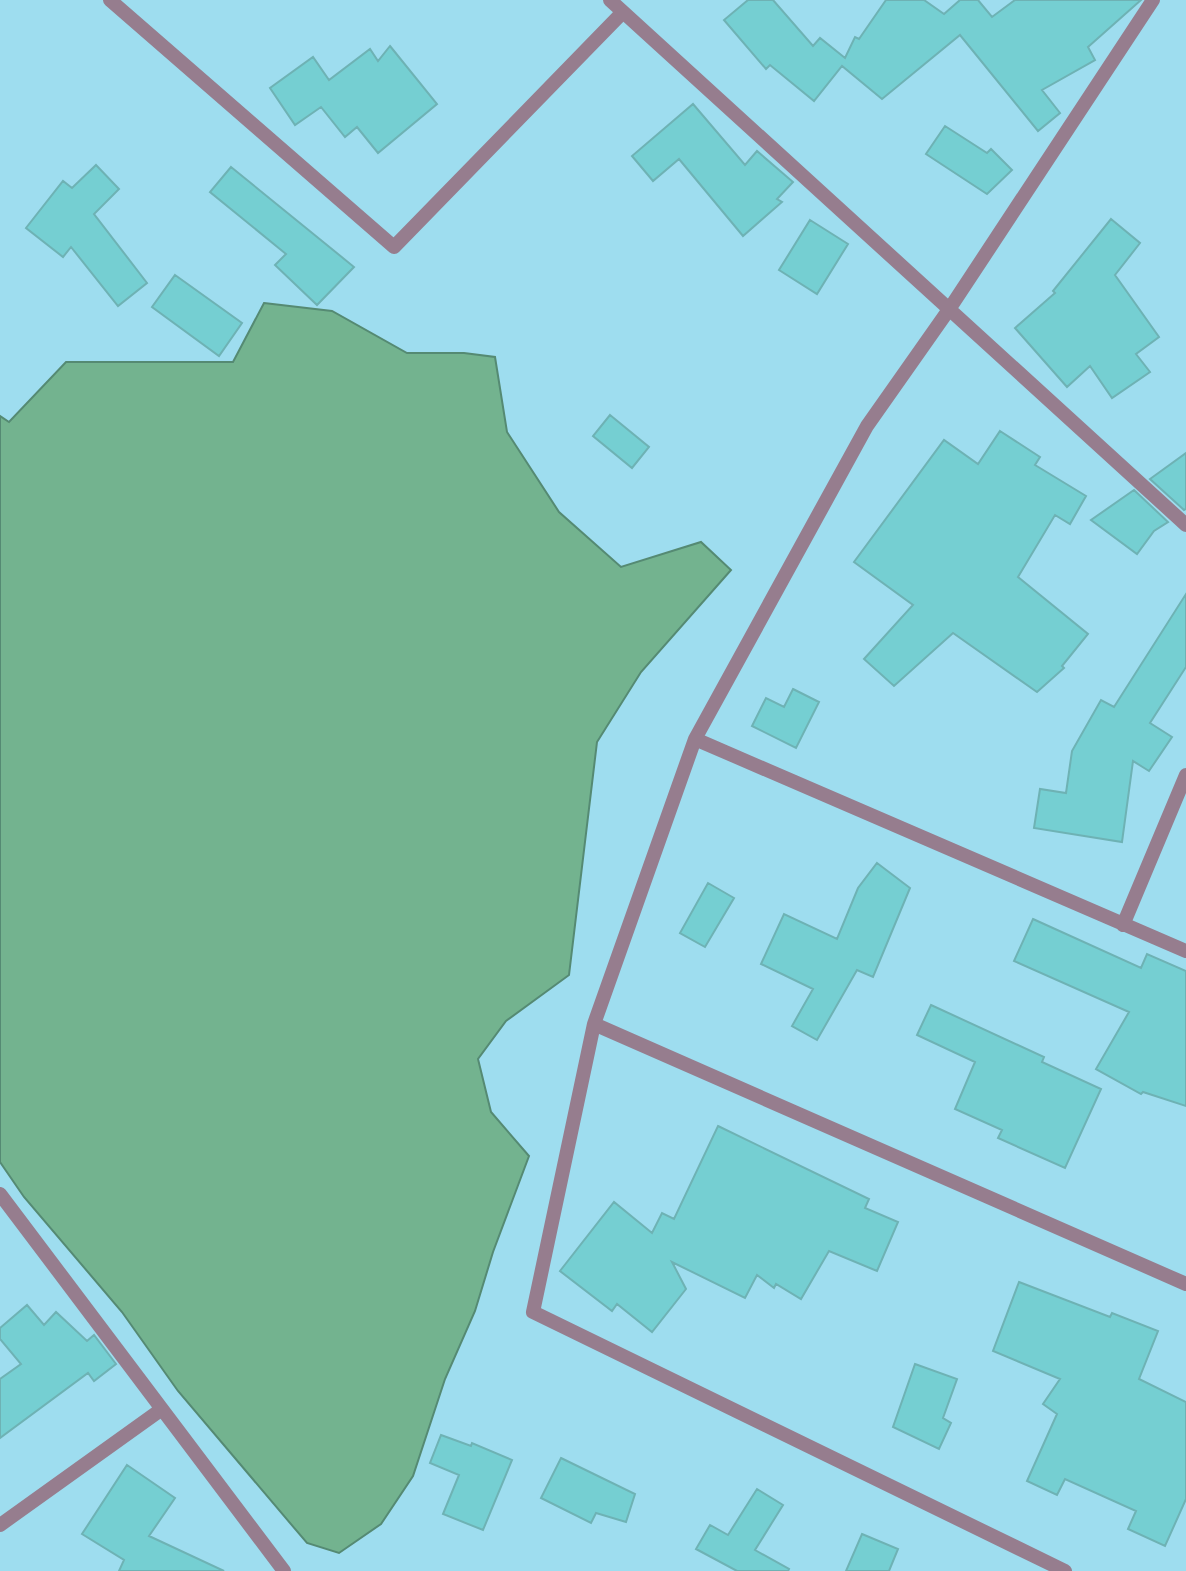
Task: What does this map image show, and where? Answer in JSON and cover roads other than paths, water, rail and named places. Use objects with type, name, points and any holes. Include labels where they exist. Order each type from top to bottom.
[{"type":"street","points":[[110,0],[394,247],[623,12]]},
{"type":"street","points":[[610,0],[1186,525]]},
{"type":"street","points":[[1065,1571],[533,1312],[594,1024],[695,739],[867,426],[950,308],[1153,0]]},
{"type":"street","points":[[695,739],[1186,951]]},
{"type":"street","points":[[1123,925],[1186,775]]},
{"type":"street","points":[[594,1024],[1186,1284]]},
{"type":"street","points":[[0,1195],[284,1571]]},
{"type":"street","points":[[0,1525],[162,1409]]}]
